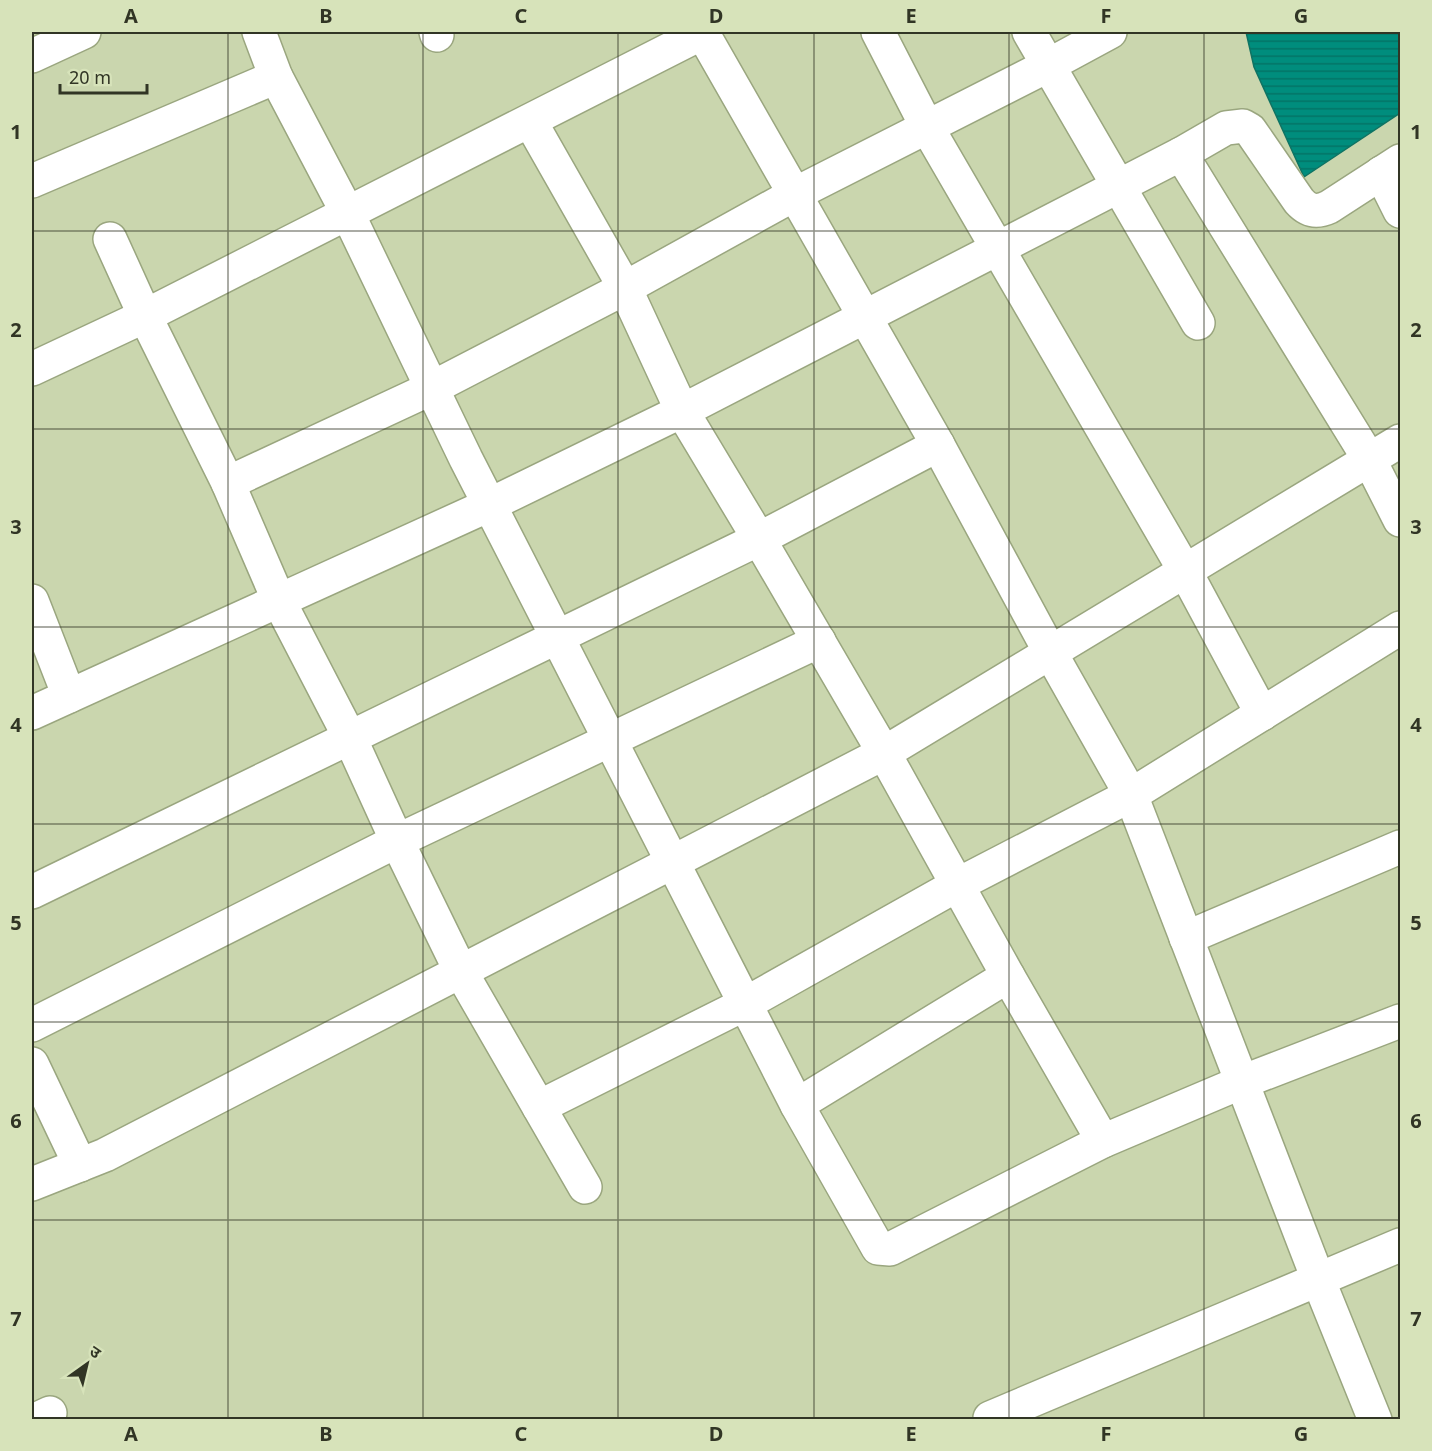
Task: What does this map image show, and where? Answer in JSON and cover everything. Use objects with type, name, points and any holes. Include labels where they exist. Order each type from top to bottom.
[{"type":"street","points":[[32,56],[84,32]]},
{"type":"street","points":[[259,32],[276,77],[347,212],[489,505],[797,1104],[875,1246],[890,1249],[1103,1141],[1242,1082],[1401,1022]]},
{"type":"street","points":[[32,369],[145,316],[703,32],[938,445],[1050,652],[1131,795],[1318,1279],[1375,1419]]},
{"type":"street","points":[[878,32],[927,127],[1185,572],[1262,714]]},
{"type":"street","points":[[1029,32],[1198,323]]},
{"type":"street","points":[[228,483],[432,388],[625,288],[795,194],[1110,32]]},
{"type":"street","points":[[32,181],[276,77]]},
{"type":"street","points":[[530,121],[625,288],[682,411],[884,753],[1103,1141]]},
{"type":"street","points":[[32,713],[489,505],[682,411],[1181,154],[1226,128],[1243,126],[1250,130],[1299,201],[1308,210],[1316,211],[1329,207],[1391,167],[1401,211]]},
{"type":"street","points":[[1181,154],[1369,459],[1401,520]]},
{"type":"street","points":[[110,239],[145,316],[228,483],[279,601],[350,738],[461,972],[585,1187]]},
{"type":"street","points":[[32,1184],[105,1155],[884,753],[1401,441]]},
{"type":"street","points":[[32,892],[759,538],[938,445]]},
{"type":"street","points":[[32,601],[69,696]]},
{"type":"street","points":[[539,1107],[745,1004],[957,885],[1131,795],[1401,628]]},
{"type":"street","points":[[32,1026],[397,841],[819,641]]},
{"type":"street","points":[[1186,938],[1401,847]]},
{"type":"street","points":[[797,1104],[1008,976]]},
{"type":"street","points":[[32,1064],[80,1165]]},
{"type":"street","points":[[990,1418],[1401,1245]]},
{"type":"water","points":[[1246,32],[1400,32],[1400,113],[1304,177],[1254,67]]}]
